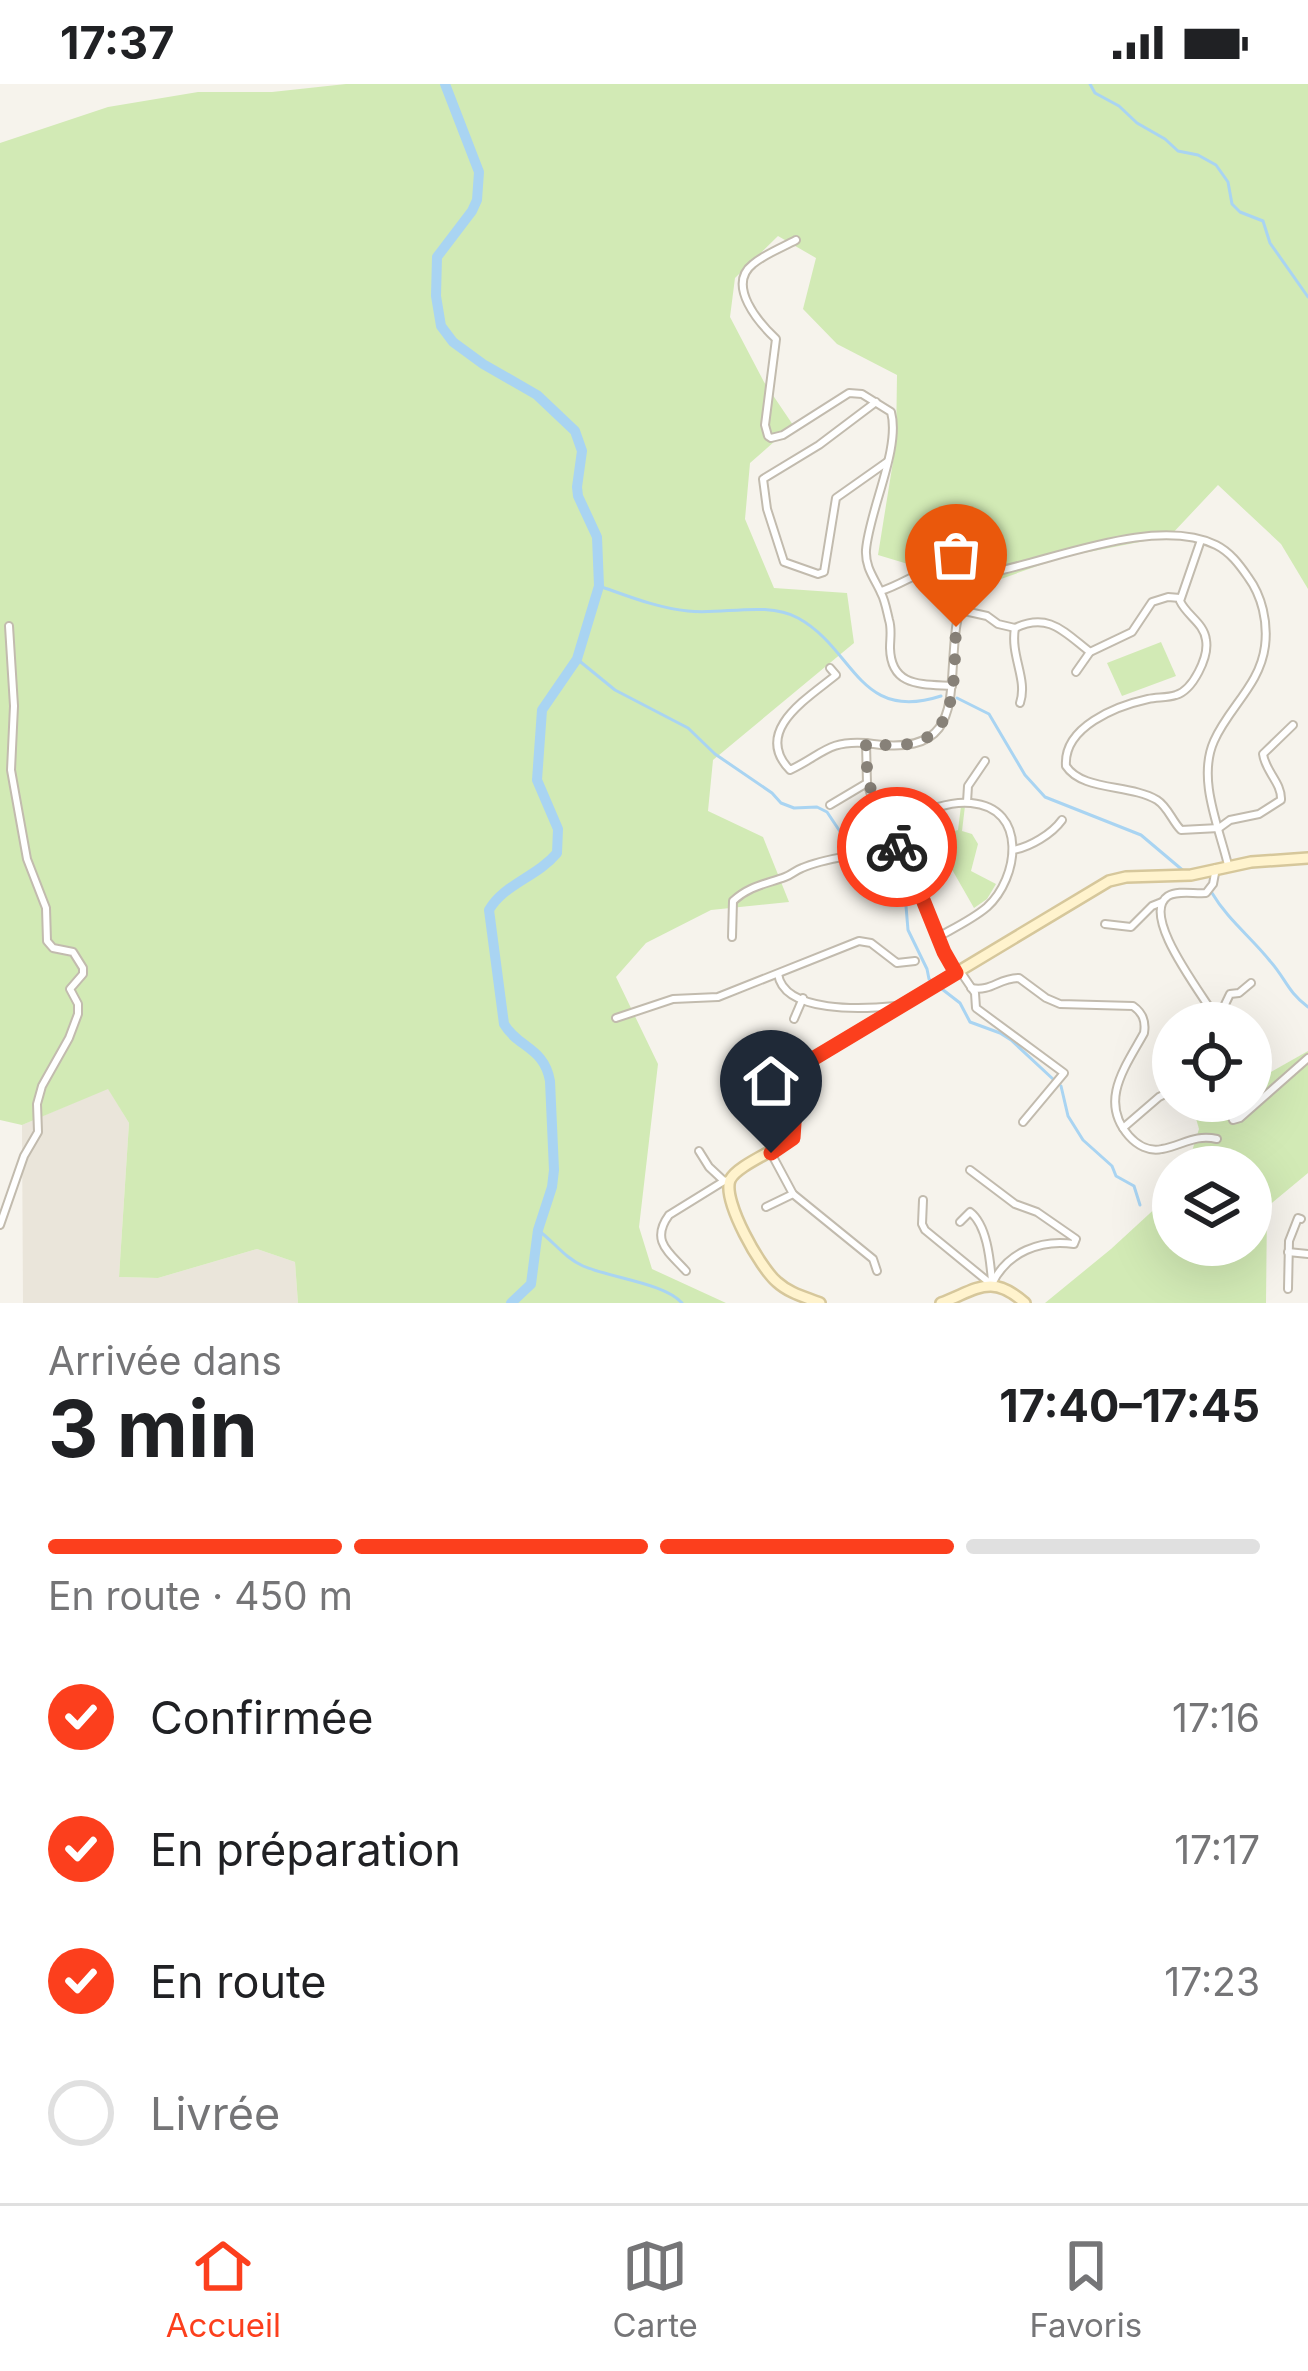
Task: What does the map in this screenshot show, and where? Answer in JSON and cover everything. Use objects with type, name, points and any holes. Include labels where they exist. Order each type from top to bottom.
[{"type":"street","points":[[796,240],[753,264],[745,281],[748,305],[776,339],[765,424],[768,436],[783,435],[845,394],[857,393],[888,408],[894,419],[866,548],[868,568],[881,591],[897,674],[917,683],[952,686]]},
{"type":"street","points":[[876,402],[763,479],[784,562],[824,572],[836,498],[887,462]]},
{"type":"street","points":[[881,591],[935,567],[995,572],[1114,541],[1167,536],[1201,540],[1227,552],[1259,595],[1266,638],[1260,668],[1209,755],[1207,775],[1228,865]]},
{"type":"street","points":[[1201,540],[1180,598],[1206,639],[1204,660],[1187,689],[1179,695],[1142,700],[1095,721],[1066,750],[1066,766],[1077,779],[1154,798],[1181,830],[1219,828],[1279,802],[1280,790],[1263,754],[1293,724]]},
{"type":"street","points":[[830,668],[836,675],[785,718],[778,731],[779,754],[786,768],[846,742],[900,746],[926,738],[949,712],[956,627],[974,573]]},
{"type":"street","points":[[1076,672],[1090,652],[1132,632],[1152,602],[1180,598]]},
{"type":"street","points":[[960,610],[1015,628],[1029,621],[1055,624],[1090,652]]},
{"type":"street","points":[[0,1225],[24,1156],[38,1132],[42,1086],[78,1014],[70,989],[83,974],[73,952],[53,948],[47,941],[46,908],[27,859],[11,770],[14,706],[9,626]]},
{"type":"street","points":[[1015,628],[1014,655],[1024,690],[1020,703]]},
{"type":"street","points":[[866,743],[867,783],[875,806],[915,880],[938,937],[975,993],[976,1008],[1064,1073],[1023,1122]]},
{"type":"street","points":[[967,802],[968,786],[985,761]]},
{"type":"street","points":[[830,805],[867,783]]},
{"type":"street","points":[[888,828],[930,810],[967,802],[998,814],[1011,834],[1008,875],[991,903],[938,937]]},
{"type":"street","points":[[1013,850],[1056,829],[1062,820]]},
{"type":"street","points":[[732,937],[733,901],[739,895],[804,866],[875,852],[895,843]]},
{"type":"street","points":[[686,1271],[662,1242],[664,1222],[793,1138],[797,1078],[806,1063],[1109,880],[1175,877],[1228,865],[1308,858]]},
{"type":"street","points":[[1105,924],[1131,927],[1152,906],[1175,893],[1206,893],[1216,868]]},
{"type":"street","points":[[1162,902],[1159,912],[1171,947],[1207,1002]]},
{"type":"street","points":[[616,1018],[673,999],[718,997],[864,940],[897,962],[915,961]]},
{"type":"street","points":[[778,974],[782,989],[830,1007],[901,1006]]},
{"type":"street","points":[[971,988],[984,991],[1018,978],[1060,1004],[1127,1004],[1138,1009],[1144,1018],[1144,1033],[1120,1077],[1114,1102],[1123,1128],[1145,1148],[1160,1150],[1191,1138],[1217,1138]]},
{"type":"street","points":[[1227,1002],[1230,994],[1252,983]]},
{"type":"street","points":[[794,1019],[802,998]]},
{"type":"street","points":[[1272,1090],[1308,1058]]},
{"type":"street","points":[[1123,1128],[1152,1103]]},
{"type":"street","points":[[699,1151],[713,1172],[727,1180]]},
{"type":"street","points":[[771,1153],[793,1194],[873,1259],[877,1271]]},
{"type":"street","points":[[940,1303],[992,1285],[1019,1253],[1049,1243],[1074,1244],[1076,1239],[970,1171]]},
{"type":"street","points":[[727,1180],[734,1209],[763,1267],[778,1284],[820,1303]]},
{"type":"street","points":[[766,1207],[793,1194]]},
{"type":"street","points":[[923,1200],[925,1230],[992,1285],[1009,1289],[1025,1303]]},
{"type":"street","points":[[959,1222],[970,1212],[979,1219],[991,1260],[992,1285]]},
{"type":"street","points":[[1288,1288],[1289,1240],[1301,1219]]},
{"type":"street","points":[[1288,1252],[1308,1254]]},
{"type":"shaded area","points":[[108,1088],[129,1123],[119,1277],[158,1278],[257,1249],[295,1262],[298,1303],[23,1303],[22,1125]]},
{"type":"green space","points":[[346,84],[1308,84],[1308,589],[1281,544],[1218,485],[1170,536],[1063,557],[981,586],[878,555],[896,443],[897,375],[837,344],[803,309],[816,258],[778,236],[735,278],[730,317],[793,425],[750,463],[745,519],[774,588],[847,593],[854,643],[713,760],[708,811],[763,837],[789,902],[711,910],[646,943],[616,977],[658,1064],[639,1227],[652,1269],[726,1303],[298,1303],[295,1262],[257,1249],[158,1278],[119,1277],[129,1123],[108,1089],[22,1125],[0,1120],[0,143],[108,107],[198,92],[272,92]]},
{"type":"green space","points":[[1161,642],[1176,676],[1122,696],[1107,663]]},
{"type":"green space","points":[[961,806],[965,806],[962,831],[972,834],[978,844],[971,871],[996,884],[974,908],[922,817],[933,813],[944,834],[958,830]]},
{"type":"green space","points":[[1308,1051],[1308,1173],[1272,1203],[1272,1146],[1194,1146],[1197,1122],[1272,1122],[1272,1071]]},
{"type":"green space","points":[[1152,1211],[1152,1266],[1266,1266],[1266,1303],[1045,1303]]},
{"type":"waterway","points":[[445,84],[479,172],[472,211],[437,257],[441,326],[453,342],[537,395],[575,431],[582,451],[578,496],[597,537],[599,586],[577,659],[542,710],[537,780],[558,829],[557,853],[489,910],[504,1024],[542,1061],[550,1081],[552,1187],[538,1230],[531,1284],[511,1303]]},
{"type":"waterway","points":[[1090,84],[1095,93],[1178,151],[1216,165],[1228,182],[1232,204],[1263,221],[1270,243],[1308,297]]},
{"type":"waterway","points":[[599,586],[676,609],[786,613],[817,631],[874,691],[892,700],[913,702],[941,696]]},
{"type":"waterway","points":[[577,659],[615,690],[688,728],[781,803],[827,812],[847,842],[867,847],[906,906],[908,930],[929,979],[960,1003],[970,1022],[1011,1040],[1054,1080]]},
{"type":"waterway","points":[[957,698],[989,714],[1025,775],[1045,797],[1141,835],[1186,873]]},
{"type":"waterway","points":[[1212,893],[1308,1007]]},
{"type":"waterway","points":[[1061,1086],[1068,1116],[1083,1140],[1112,1166],[1116,1176],[1134,1186],[1140,1205]]},
{"type":"waterway","points":[[538,1230],[583,1266],[650,1286],[682,1303]]},
{"type":"way so far","points":[[897,847],[867,783],[866,743],[909,745],[937,729],[949,712],[956,627]]},
{"type":"route","points":[[771,1153],[793,1138],[797,1078],[814,1055],[956,973],[897,847]]}]
